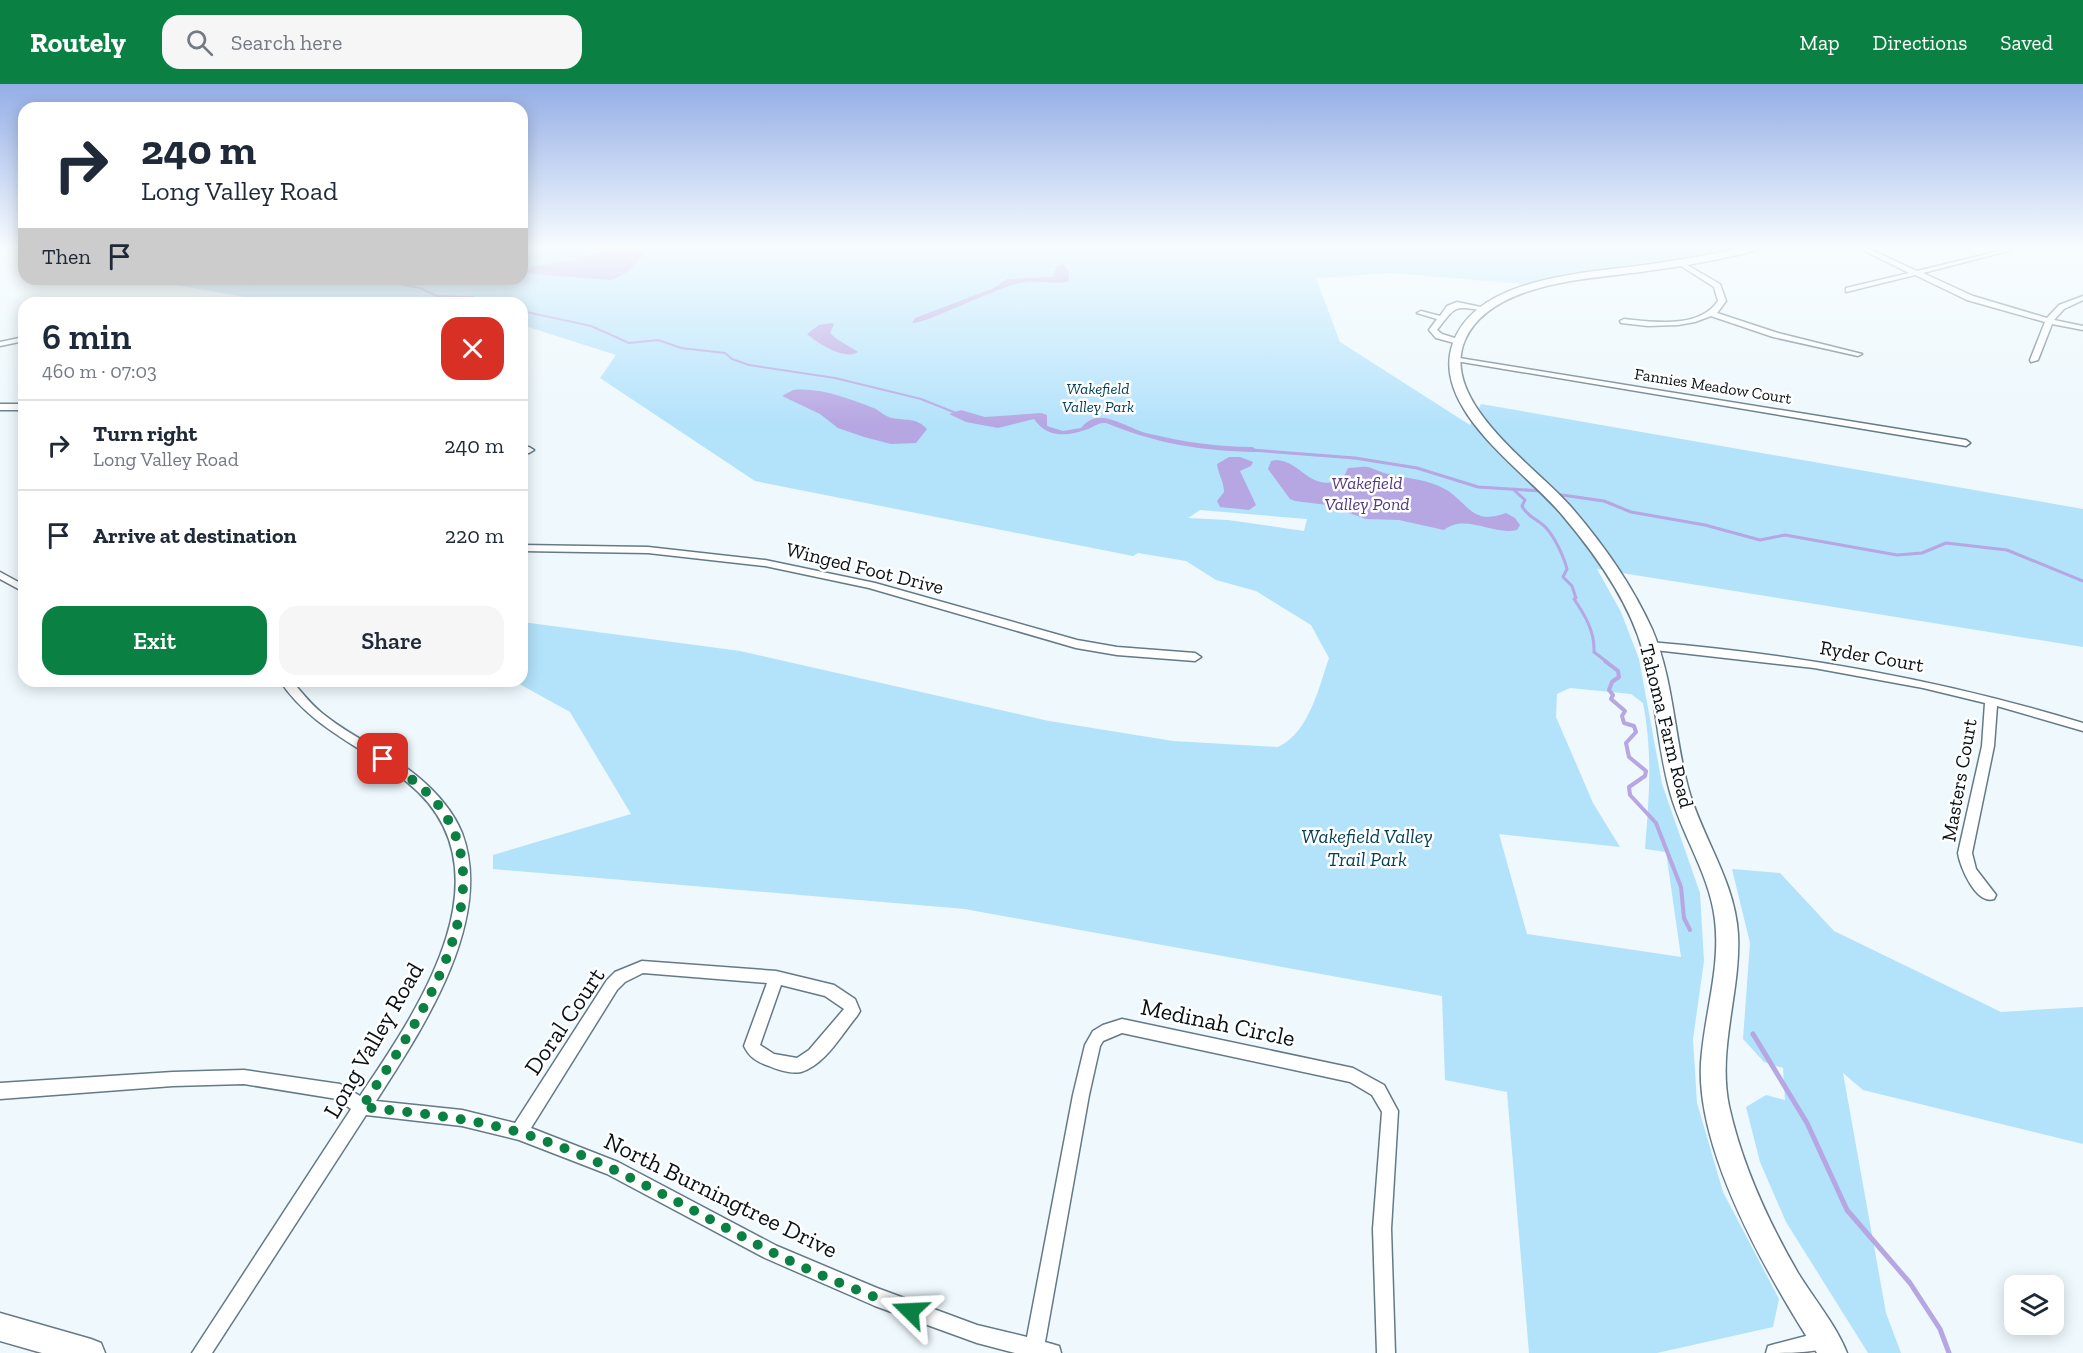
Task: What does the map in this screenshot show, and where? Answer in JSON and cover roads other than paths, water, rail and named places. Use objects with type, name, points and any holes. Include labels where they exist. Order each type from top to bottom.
[{"type":"street","points":[[1453,307],[1433,328],[1434,333],[1458,342],[1489,307]]},
{"type":"street","points":[[1476,307],[1486,309]]},
{"type":"street","points":[[1712,314],[1718,307]]},
{"type":"street","points":[[2003,307],[2050,321],[2083,327]]},
{"type":"street","points":[[2034,360],[2050,321],[2060,307]]},
{"type":"street","points":[[1421,313],[1441,318]]},
{"type":"street","points":[[1624,321],[1679,322],[1712,314],[1776,334],[1858,354]]},
{"type":"street","points":[[0,344],[18,340]]},
{"type":"street","name":"Tahoma Farm Road","points":[[1458,342],[1456,359],[1459,382],[1478,422],[1551,492],[1628,597],[1650,646],[1681,796],[1708,860],[1725,915],[1726,963],[1713,1062],[1714,1090],[1722,1128],[1744,1200],[1794,1293],[1829,1346]]},
{"type":"street","name":"Fannies Meadow Court","points":[[1456,359],[1966,443]]},
{"type":"street","points":[[0,406],[18,407]]},
{"type":"street","name":"Winged Foot Drive","points":[[528,548],[648,550],[773,564],[882,588],[1076,644],[1141,653],[1195,657]]},
{"type":"street","points":[[0,574],[18,585]]},
{"type":"street","name":"Ryder Court","points":[[1650,646],[1791,661],[1991,700],[2083,727]]},
{"type":"street","name":"Long Valley Road","points":[[201,1353],[399,1052],[447,957],[457,923],[463,870],[457,842],[447,817],[426,792],[405,774],[318,716],[291,687]]},
{"type":"street","name":"Masters Court","points":[[1989,895],[1972,877],[1965,853],[1988,746],[1991,700]]},
{"type":"street","name":"Doral Court","points":[[519,1132],[612,985],[620,977],[642,967],[776,977],[829,990],[850,1004],[852,1011],[815,1055],[799,1065],[765,1057],[754,1051],[752,1046],[776,977]]},
{"type":"street","name":"Medinah Circle","points":[[1034,1348],[1093,1045],[1098,1036],[1122,1026],[1353,1075],[1378,1090],[1390,1111],[1382,1229],[1386,1353]]},
{"type":"street","points":[[0,1091],[173,1079],[244,1077],[340,1092],[362,1107]]},
{"type":"street","name":"North Burningtree Drive","points":[[362,1107],[462,1118],[519,1132],[612,1168],[771,1252],[875,1297],[977,1334],[1052,1353]]},
{"type":"street","points":[[0,1327],[91,1353]]},
{"type":"street","points":[[1775,1353],[1829,1346]]},
{"type":"water","points":[[943,307],[957,307],[912,323],[915,318]]},
{"type":"water","points":[[834,324],[830,333],[858,352],[839,353],[807,334],[819,325]]},
{"type":"water","points":[[793,390],[814,390],[856,401],[886,416],[915,421],[927,429],[916,443],[891,444],[864,437],[838,428],[820,414],[782,396]]},
{"type":"water","points":[[961,410],[985,417],[1041,413],[1047,415],[1047,426],[1063,431],[1081,428],[1092,419],[1103,418],[1150,434],[1201,444],[1253,447],[1257,452],[1180,445],[1106,423],[1100,423],[1078,432],[1056,434],[1044,429],[1034,419],[998,428],[966,422],[949,414]]},
{"type":"water","points":[[1229,457],[1240,457],[1253,462],[1251,466],[1240,471],[1256,505],[1249,510],[1220,507],[1217,501],[1224,492],[1217,464]]},
{"type":"water","name":"Wakefield Valley Pond","points":[[1276,460],[1292,465],[1321,482],[1330,483],[1342,480],[1348,468],[1362,467],[1427,482],[1449,491],[1476,514],[1484,517],[1506,513],[1515,518],[1520,525],[1517,530],[1508,531],[1470,524],[1452,525],[1444,530],[1399,520],[1366,519],[1327,505],[1295,501],[1290,499],[1268,469],[1271,461]]},
{"type":"waterway","points":[[528,312],[591,326],[629,343],[658,340],[681,348],[725,353],[732,359],[749,365],[835,378],[921,399],[956,413]]},
{"type":"waterway","points":[[1252,450],[1355,458],[1417,468],[1478,487],[1542,491]]},
{"type":"waterway","points":[[1514,490],[1525,500],[1522,506],[1525,510],[1544,526],[1556,542],[1567,569],[1563,577],[1572,586],[1576,598],[1574,599],[1588,624],[1593,638],[1594,652],[1607,662]]},
{"type":"waterway","points":[[1555,494],[1604,501],[1631,512],[1705,525],[1760,540],[1785,535],[1897,555],[1922,553],[1946,543],[2007,550],[2083,581]]},
{"type":"waterway","points":[[1605,661],[1618,671],[1619,677],[1612,682],[1609,690],[1613,695],[1611,699],[1625,711],[1622,716],[1624,723],[1634,726],[1636,732],[1626,743],[1629,757],[1646,771],[1645,776],[1629,787],[1630,795],[1656,823],[1681,887],[1684,918],[1690,930]]},
{"type":"waterway","points":[[1753,1034],[1807,1123],[1847,1210],[1910,1283],[1940,1329],[1949,1353]]},
{"type":"park label","name":"Wakefield Valley Park","points":[[1098,397]]},
{"type":"park label","name":"Wakefield Valley Trail Park","points":[[1367,848]]}]
